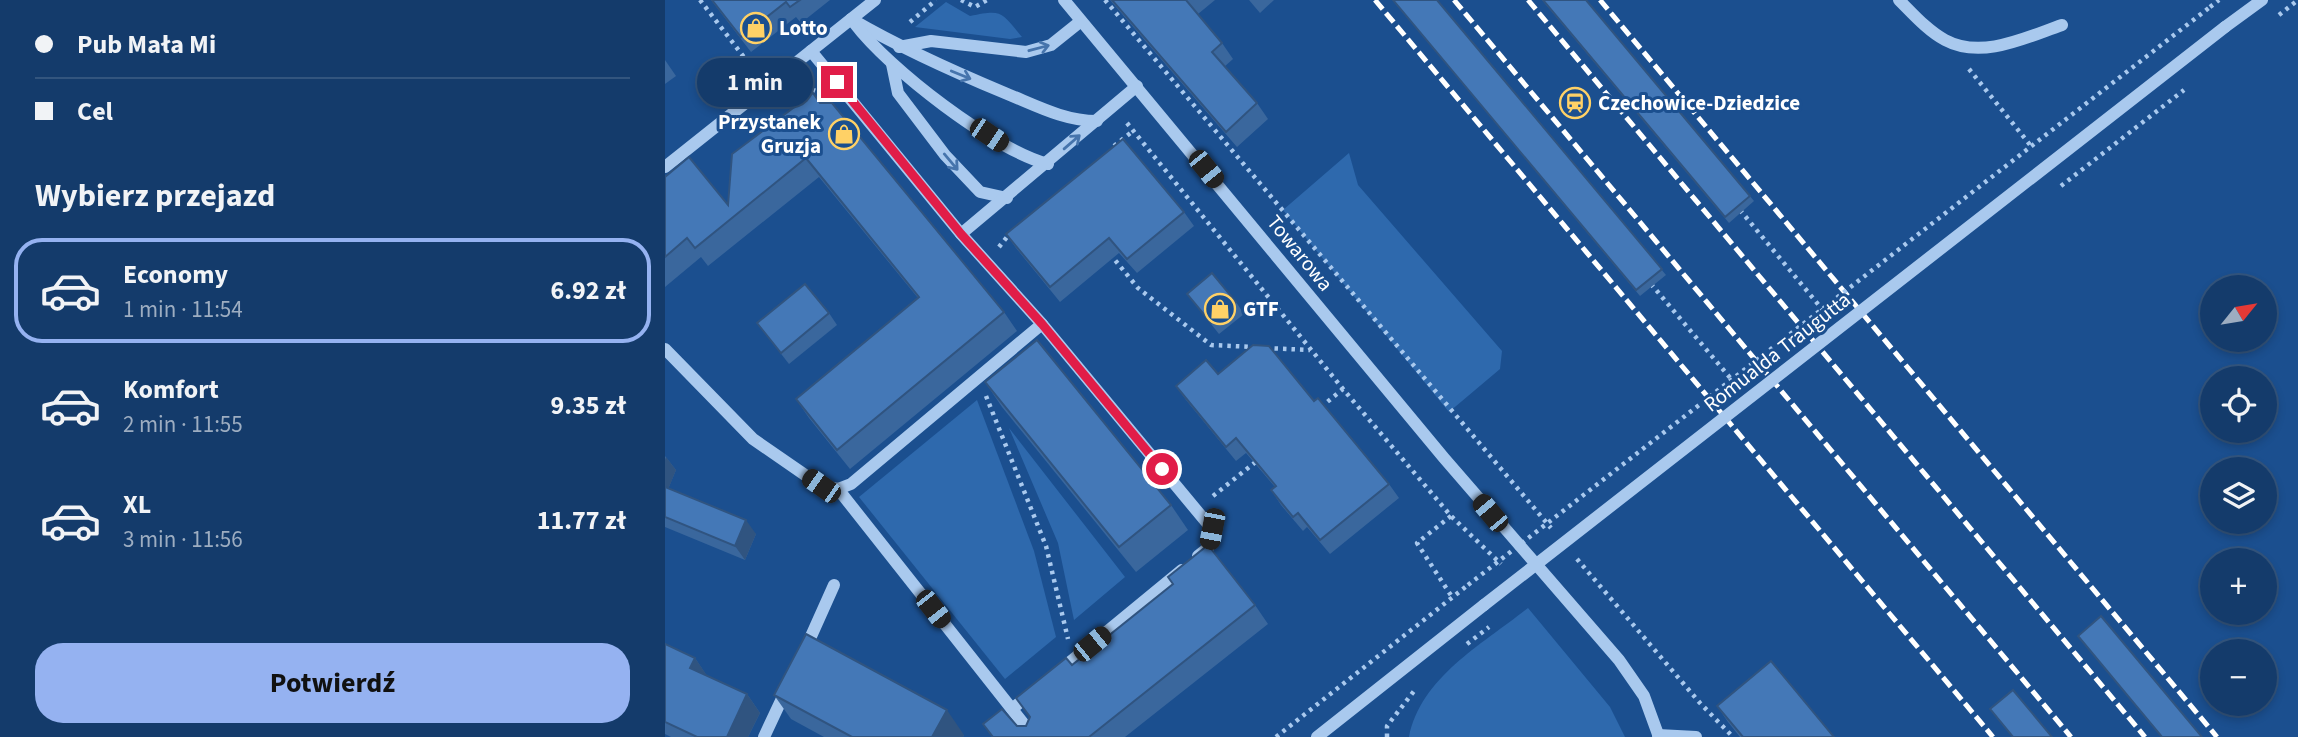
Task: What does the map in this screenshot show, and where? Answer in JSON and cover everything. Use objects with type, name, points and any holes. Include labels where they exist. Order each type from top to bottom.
[{"type":"street","points":[[665,167],[875,0]]},
{"type":"street","name":"Towarowa","points":[[1064,0],[1506,531],[1634,680],[1644,696],[1659,736]]},
{"type":"street","points":[[1899,0],[1946,41],[1979,49],[2003,45],[2062,25]]},
{"type":"street","name":"Romualda Traugutta","points":[[1326,734],[1484,604],[2262,0]]},
{"type":"street","points":[[851,19],[899,47],[1053,113],[1076,120],[1097,121]]},
{"type":"street","points":[[851,19],[870,44],[892,64],[1015,153],[1048,164]]},
{"type":"street","points":[[899,47],[931,41],[1026,51],[1040,50],[1081,21]]},
{"type":"street","points":[[811,51],[961,234],[1042,324],[1212,529],[1208,548],[1012,709]]},
{"type":"street","points":[[892,64],[898,93],[908,109],[961,174],[980,192],[1007,198]]},
{"type":"street","points":[[961,234],[1048,164],[1137,86]]},
{"type":"street","points":[[665,349],[753,439],[821,486],[838,489],[851,484],[1042,324]]},
{"type":"street","points":[[838,489],[1034,737]]},
{"type":"street","points":[[799,661],[834,585]]},
{"type":"street","points":[[764,737],[793,674]]},
{"type":"street","points":[[1659,736],[1696,737]]},
{"type":"path","points":[[700,0],[753,69]]},
{"type":"path","points":[[961,0],[975,6],[987,0]]},
{"type":"path","points":[[1105,0],[1559,537]]},
{"type":"path","points":[[1276,737],[2219,0]]},
{"type":"path","points":[[1946,41],[2031,146]]},
{"type":"path","points":[[781,106],[798,93],[811,89],[824,94]]},
{"type":"path","points":[[1126,122],[1343,389],[1451,516],[1417,543],[1452,597]]},
{"type":"path","points":[[1111,148],[1133,131]]},
{"type":"path","points":[[1732,201],[1822,309]]},
{"type":"path","points":[[998,250],[1002,240],[1021,224]]},
{"type":"path","points":[[1105,249],[1138,288],[1211,345],[1311,350]]},
{"type":"path","points":[[1647,279],[1732,380]]},
{"type":"path","points":[[979,379],[1046,546],[1072,660]]},
{"type":"path","points":[[1312,415],[1343,389]]},
{"type":"path","points":[[1196,510],[1259,458]]},
{"type":"path","points":[[1576,558],[1700,703],[1733,737]]},
{"type":"path","points":[[1457,652],[1467,644]]},
{"type":"path","points":[[1387,737],[1387,726],[1417,686]]},
{"type":"shaded area","points":[[946,2],[970,16],[1001,14],[1022,37],[1010,39],[915,27]]},
{"type":"shaded area","points":[[1349,153],[1358,185],[1502,351],[1500,369],[1449,412],[1283,210]]},
{"type":"shaded area","points":[[977,400],[1034,551],[1056,637],[1005,679],[859,497]]},
{"type":"shaded area","points":[[1009,428],[1125,577],[1074,620],[1058,543]]},
{"type":"shaded area","points":[[1528,608],[1610,707],[1625,737],[1409,737],[1426,697],[1440,679]]},
{"type":"building","points":[[712,0],[800,0],[790,7],[786,2],[741,37]]},
{"type":"building","points":[[1112,0],[1186,0],[1222,43],[1212,52],[1257,103],[1226,132]]},
{"type":"building","points":[[1393,0],[1437,0],[1662,269],[1636,290]]},
{"type":"building","points":[[1543,0],[1586,0],[1750,196],[1725,217]]},
{"type":"building","points":[[813,93],[820,103],[832,103],[1004,312],[837,450],[796,399],[919,297],[806,158],[695,248],[687,238],[665,257],[665,177],[689,157],[728,205],[732,154]]},
{"type":"building","points":[[1123,139],[1184,212],[1127,259],[1109,238],[1050,287],[1006,234]]},
{"type":"building","name":"GTF","points":[[1212,273],[1236,302],[1211,323],[1187,294]]},
{"type":"building","points":[[805,284],[829,313],[781,353],[757,323]]},
{"type":"building","points":[[1037,340],[1171,505],[1119,547],[985,382]]},
{"type":"building","points":[[1253,345],[1269,346],[1314,401],[1318,398],[1389,484],[1320,540],[1298,513],[1293,517],[1271,490],[1276,486],[1236,438],[1226,447],[1176,386],[1206,360],[1218,374]]},
{"type":"building","points":[[665,487],[746,520],[735,546],[665,517]]},
{"type":"building","points":[[1208,545],[1255,605],[1089,737],[993,737],[983,724],[1002,709],[1017,726],[1026,726],[1030,717],[1016,698],[1066,658],[1072,665],[1173,584],[1168,577]]},
{"type":"building","points":[[2101,616],[2202,737],[2162,737],[2078,636]]},
{"type":"building","points":[[806,634],[947,710],[932,737],[852,737],[774,695]]},
{"type":"building","points":[[665,644],[695,658],[690,668],[747,694],[727,737],[697,737],[665,722]]},
{"type":"building","points":[[1771,661],[1834,737],[1743,737],[1717,706]]},
{"type":"building","points":[[2013,690],[2052,737],[2013,737],[1990,709]]},
{"type":"railway","points":[[1375,0],[1993,737]]},
{"type":"railway","points":[[1454,0],[2071,737]]},
{"type":"railway","points":[[1528,0],[2145,737]]},
{"type":"railway","points":[[1600,0],[2217,737]]},
{"type":"place","name":"Lotto","points":[[756,28]]},
{"type":"place","name":"Czechowice-Dziedzice","points":[[1575,103]]},
{"type":"place","name":"Przystanek Gruzja","points":[[844,134]]},
{"type":"place","name":"GTF","points":[[1220,309]]},
{"type":"route","points":[[837,82],[961,234],[1042,324],[1162,469]]}]
